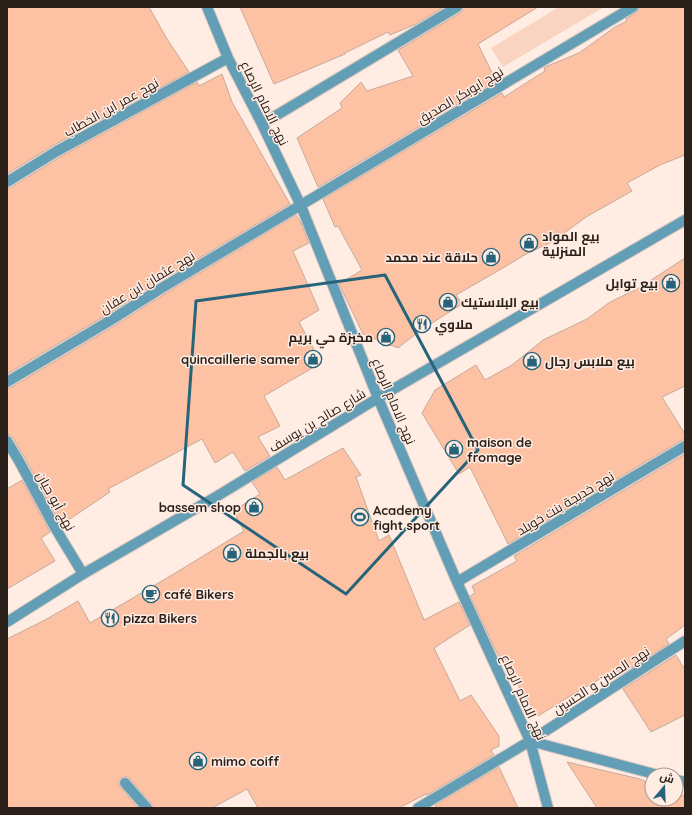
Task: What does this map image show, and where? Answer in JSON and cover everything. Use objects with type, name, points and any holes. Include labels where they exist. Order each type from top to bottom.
[{"type":"street","name":"نهج الامام الرصاع","points":[[207,7],[228,58],[262,124],[301,206],[378,398],[457,582],[530,741],[548,808]]},
{"type":"street","points":[[262,124],[456,7]]},
{"type":"street","name":"نهج ابوبكر الصديق","points":[[301,206],[633,7]]},
{"type":"street","name":"نهج عمر ابن الخطاب","points":[[7,182],[56,151],[228,58]]},
{"type":"street","name":"نهج عثمان ابن عفان","points":[[7,382],[301,206]]},
{"type":"street","name":"شارع صالح بن يوسف","points":[[7,622],[83,574],[220,495],[378,398],[685,220]]},
{"type":"street","name":"نهج أبو حيان","points":[[7,441],[54,526],[83,574]]},
{"type":"street","name":"نهج خديجة بنت خويلد","points":[[457,582],[685,446]]},
{"type":"street","name":"نهج الحسن و الحسين","points":[[418,808],[530,741],[685,641]]},
{"type":"street","points":[[530,741],[644,771]]},
{"type":"street","points":[[125,783],[147,808]]},
{"type":"highlighted area","points":[[385,275],[478,450],[346,594],[183,485],[196,301]]},
{"type":"shaded area","points":[[559,7],[604,7],[503,67],[491,48]]},
{"type":"building","points":[[7,7],[149,7],[167,39],[189,72],[54,145],[7,174]]},
{"type":"building","points":[[240,7],[444,7],[416,24],[390,35],[388,32],[345,54],[274,84]]},
{"type":"building","points":[[463,7],[538,7],[478,44],[496,81],[318,187],[297,138],[342,108],[340,103],[361,82],[367,91],[413,76],[398,50],[460,13],[463,10]]},
{"type":"building","points":[[639,7],[685,7],[685,155],[660,165],[627,183],[632,191],[586,217],[552,242],[526,254],[456,295],[462,304],[421,330],[398,348],[363,334],[339,284],[362,270],[338,226],[335,227],[323,199],[502,93],[504,97],[545,71],[545,67],[579,53],[615,27],[627,21],[626,19],[637,12]]},
{"type":"building","points":[[222,74],[232,102],[290,204],[7,374],[7,188],[10,188],[60,157],[197,82],[199,86]]},
{"type":"building","points":[[296,215],[309,243],[293,251],[319,310],[299,322],[321,363],[264,396],[280,426],[258,437],[270,456],[245,471],[233,452],[215,463],[202,439],[108,489],[110,492],[61,525],[25,458],[13,438],[7,432],[7,388],[10,388],[114,326]]},
{"type":"building","points":[[685,258],[685,386],[662,397],[685,434],[685,440],[682,440],[508,544],[470,467],[459,474],[422,413],[435,390],[476,365],[485,380],[512,365],[543,340],[587,319],[610,302],[639,288]]},
{"type":"building","points":[[343,448],[361,475],[356,477],[379,541],[389,535],[424,620],[459,602],[470,625],[434,648],[460,701],[471,695],[499,736],[499,746],[491,750],[494,755],[427,795],[426,794],[399,808],[258,808],[247,789],[212,808],[153,808],[152,804],[130,779],[124,777],[119,781],[119,785],[138,808],[7,808],[7,639],[78,601],[90,623],[244,531],[233,511],[260,494],[252,482],[277,467],[285,480]]},
{"type":"building","points":[[685,454],[685,625],[666,639],[669,644],[616,678],[612,672],[538,716],[496,651],[470,596],[475,593],[472,586],[517,561],[514,556]]},
{"type":"building","points":[[22,480],[50,532],[41,538],[55,561],[7,589],[7,489]]},
{"type":"building","points":[[676,655],[685,670],[685,715],[651,732],[623,689]]},
{"type":"building","points":[[567,762],[644,781],[644,807],[684,807],[685,796],[685,808],[597,808]]},
{"type":"building","points":[[499,767],[518,808],[437,808],[435,805]]},
{"type":"place","name":"بيع المواد المنزلية","points":[[529,243]]},
{"type":"place","name":"حلاقة عند محمد","points":[[491,257]]},
{"type":"place","name":"بيع توابل","points":[[671,283]]},
{"type":"place","name":"بيع البلاستيك","points":[[448,302]]},
{"type":"place","name":"ملاوي","points":[[422,324]]},
{"type":"place","name":"مخبزة حي بريم","points":[[386,337]]},
{"type":"place","name":"quincaillerie samer","points":[[313,359]]},
{"type":"place","name":"بيع ملابس رجال","points":[[532,361]]},
{"type":"place","name":"maison de fromage","points":[[454,449]]},
{"type":"place","name":"bassem shop","points":[[254,507]]},
{"type":"place","name":"Academy fight sport","points":[[360,517]]},
{"type":"place","name":"بيع بالجملة","points":[[232,553]]},
{"type":"place","name":"café Bikers","points":[[151,594]]},
{"type":"place","name":"pizza Bikers","points":[[110,618]]},
{"type":"place","name":"mimo coiff","points":[[198,761]]}]
